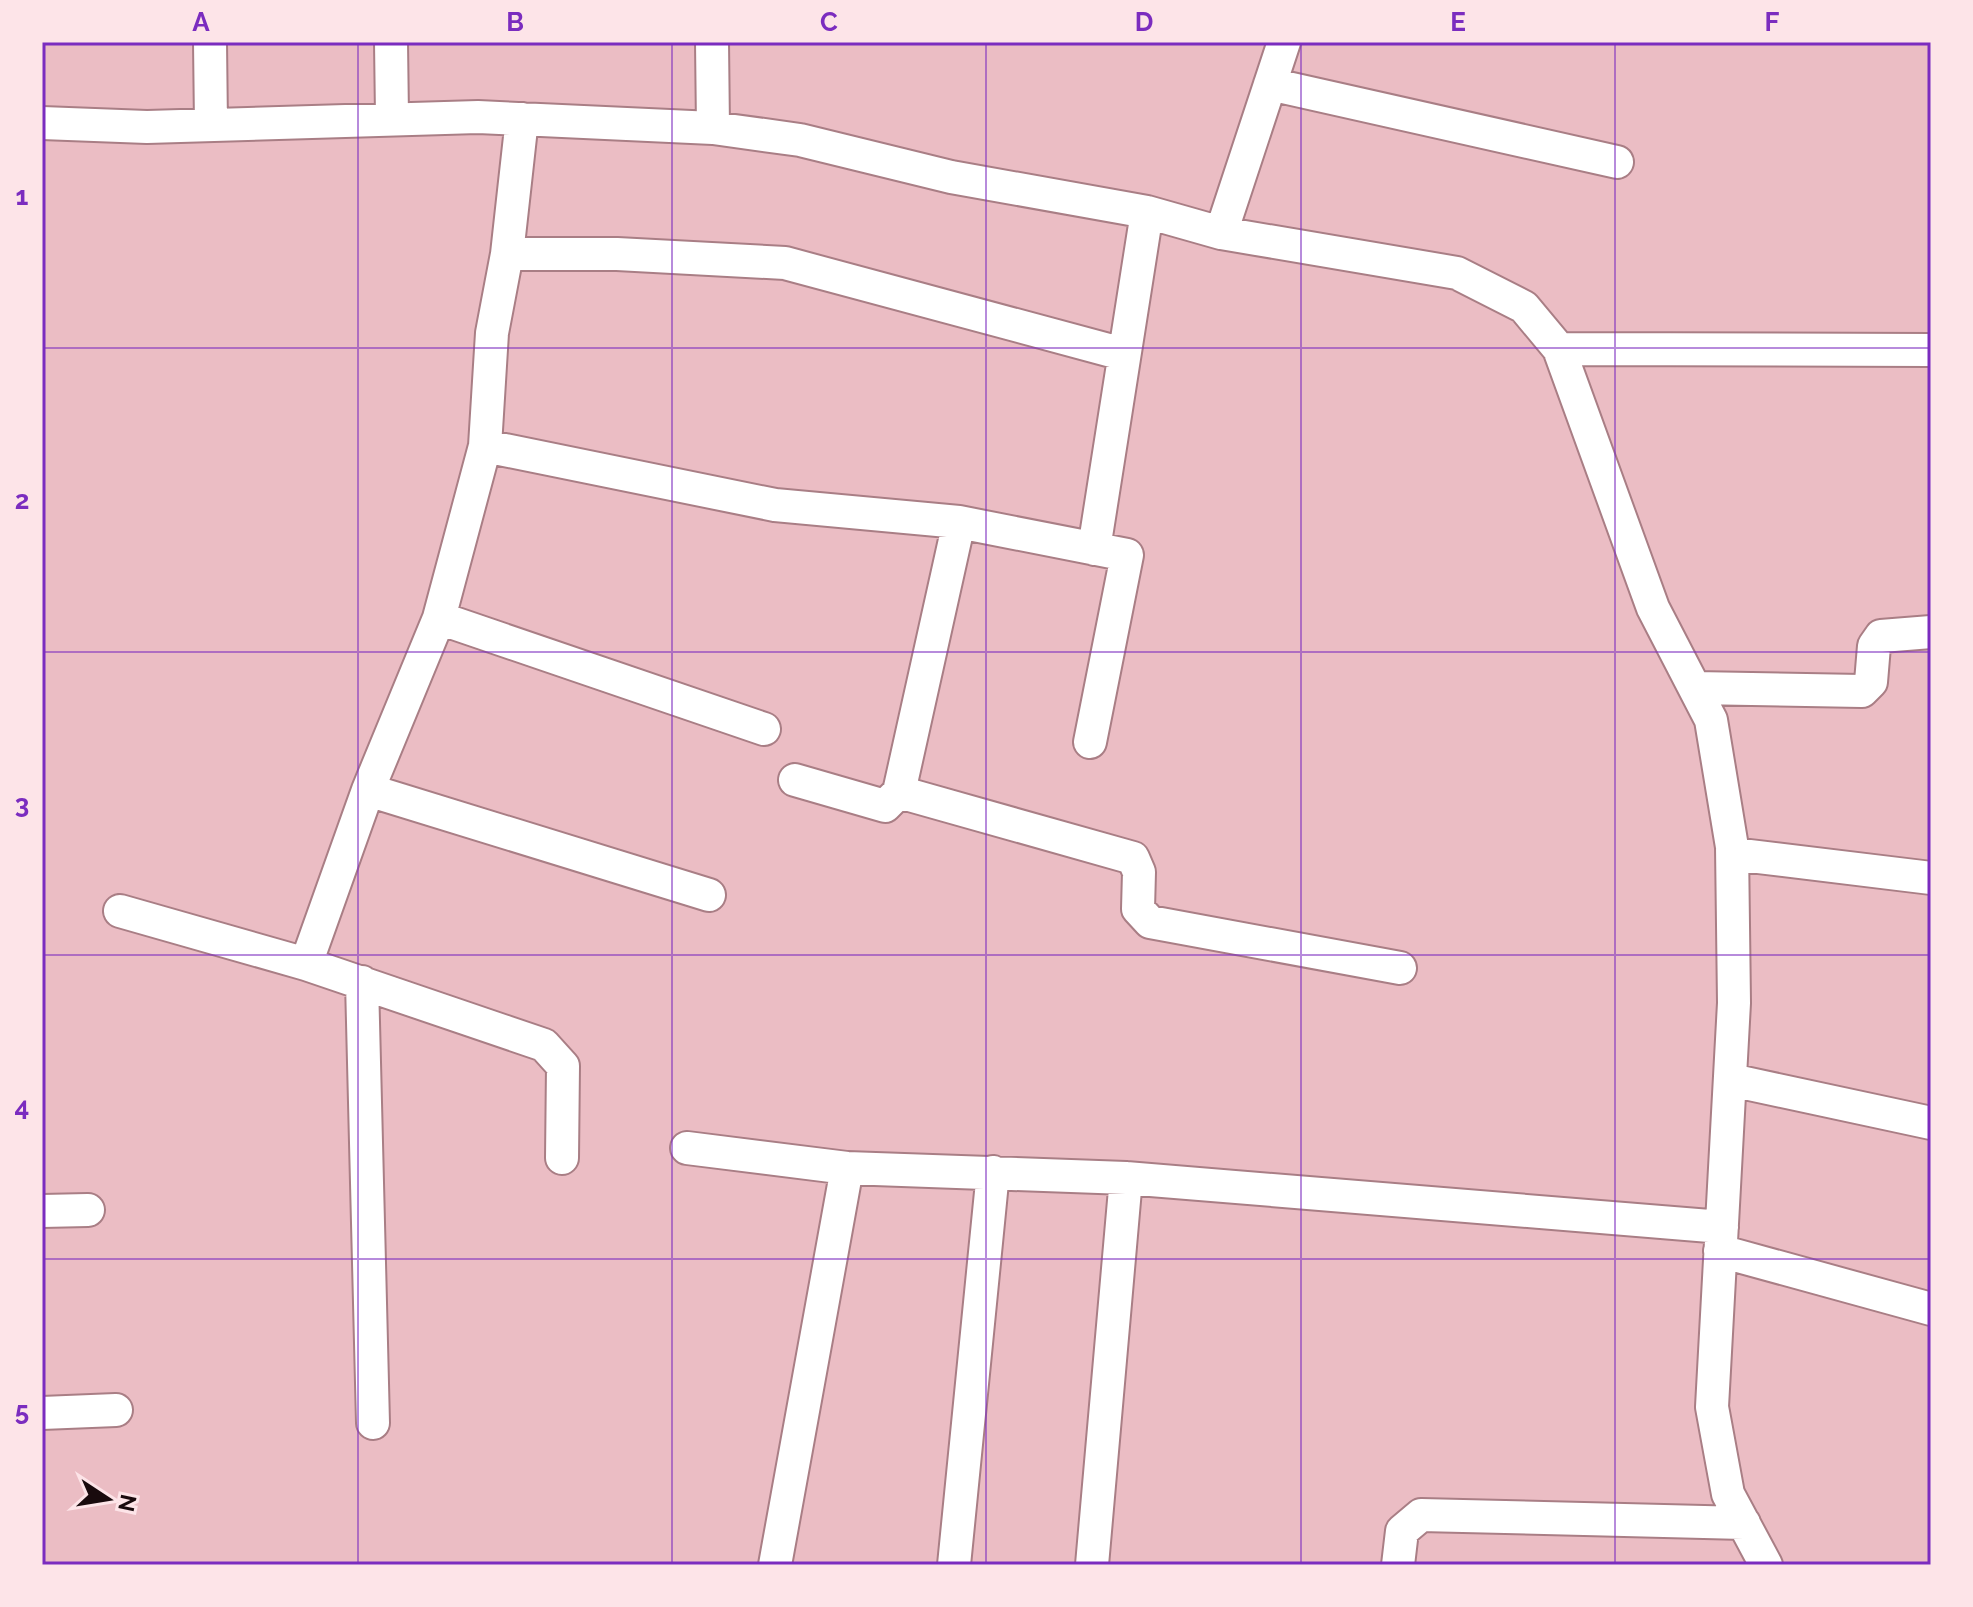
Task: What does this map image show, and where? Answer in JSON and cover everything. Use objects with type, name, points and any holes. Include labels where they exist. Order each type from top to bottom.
[{"type":"street","points":[[210,42],[211,125]]},
{"type":"street","points":[[391,42],[392,117]]},
{"type":"street","points":[[712,42],[713,128]]},
{"type":"street","points":[[1221,233],[1284,42]]},
{"type":"street","points":[[1270,84],[1617,162]]},
{"type":"street","points":[[42,123],[211,125],[392,117],[522,119],[713,128],[800,140],[951,177],[1147,212],[1221,233],[1457,273],[1524,307],[1559,349],[1653,608],[1711,720],[1733,854],[1731,1080],[1712,1407],[1728,1494],[1766,1565]]},
{"type":"street","points":[[306,964],[368,790],[439,618],[485,446],[492,333],[507,254],[522,119]]},
{"type":"street","points":[[1094,549],[1147,212]]},
{"type":"street","points":[[507,254],[617,254],[785,263],[1123,354]]},
{"type":"street","points":[[1559,349],[1931,350]]},
{"type":"street","points":[[485,446],[775,505],[959,522],[1127,555],[1090,742]]},
{"type":"street","points":[[795,780],[885,806],[899,792],[959,522]]},
{"type":"street","points":[[439,618],[764,729]]},
{"type":"street","points":[[1695,688],[1862,691],[1871,682],[1874,646],[1881,636],[1931,632]]},
{"type":"street","points":[[368,790],[709,895]]},
{"type":"street","points":[[899,792],[1133,858],[1139,872],[1138,909],[1150,922],[1400,968]]},
{"type":"street","points":[[1733,854],[1931,878]]},
{"type":"street","points":[[120,911],[306,964],[544,1045],[563,1066],[562,1158]]},
{"type":"street","points":[[362,982],[373,1423]]},
{"type":"street","points":[[1731,1080],[1931,1123]]},
{"type":"street","points":[[687,1148],[847,1168],[1126,1178],[1721,1239],[1931,1309]]},
{"type":"street","points":[[775,1565],[847,1168]]},
{"type":"street","points":[[954,1565],[993,1172]]},
{"type":"street","points":[[1092,1565],[1126,1178]]},
{"type":"street","points":[[42,1211],[88,1210]]},
{"type":"street","points":[[42,1413],[116,1410]]},
{"type":"street","points":[[1398,1565],[1402,1531],[1421,1515],[1744,1523]]}]
